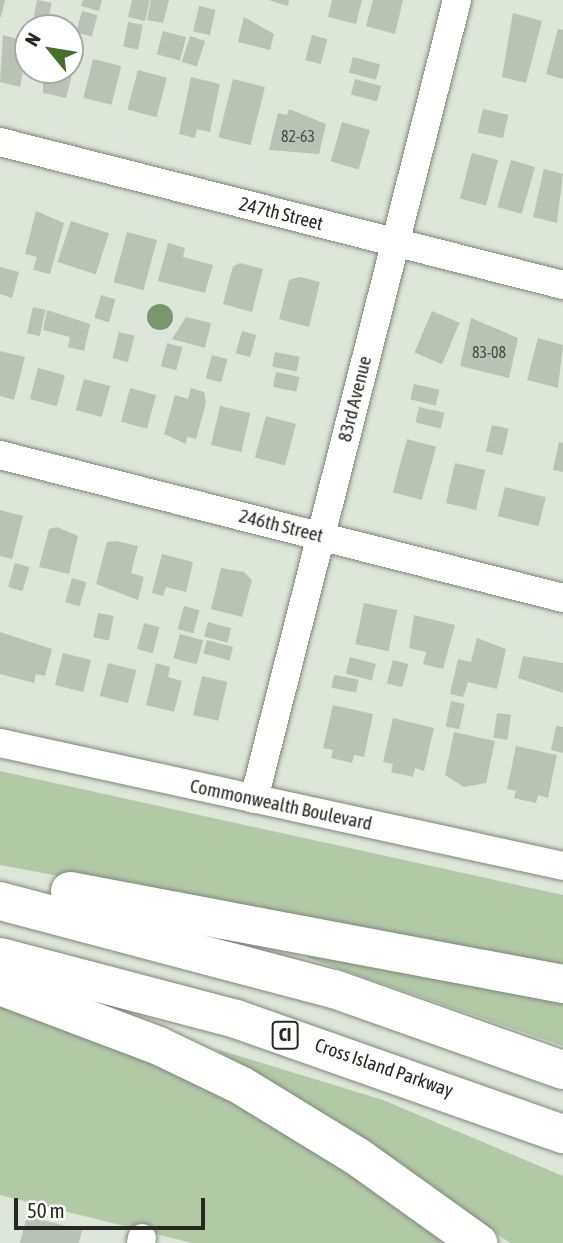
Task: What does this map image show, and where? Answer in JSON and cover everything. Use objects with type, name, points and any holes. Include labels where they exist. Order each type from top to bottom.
[{"type":"highway","points":[[0,879],[563,984]]},
{"type":"highway","points":[[0,901],[321,985],[563,1070]]},
{"type":"highway","name":"Cross Island Parkway","points":[[0,957],[236,1019],[563,1134]]},
{"type":"highway","points":[[0,986],[159,1046],[242,1086],[338,1143],[478,1243]]},
{"type":"street","name":"83rd Avenue","points":[[254,799],[457,0]]},
{"type":"street","name":"247th Street","points":[[0,142],[563,285]]},
{"type":"street","name":"246th Street","points":[[0,455],[563,598]]},
{"type":"street","name":"Commonwealth Boulevard","points":[[0,743],[563,866]]},
{"type":"shaded area","points":[[160,304],[169,308],[173,317],[169,326],[160,330],[151,326],[147,317],[151,308]]},
{"type":"shaded area","points":[[0,771],[563,895],[563,970],[0,865]]},
{"type":"shaded area","points":[[309,951],[563,998],[563,1046],[308,958]]},
{"type":"shaded area","points":[[0,1000],[206,1081],[461,1243],[192,1243],[0,1195]]},
{"type":"shaded area","points":[[213,1048],[383,1100],[563,1176],[563,1243],[510,1243],[354,1133]]},
{"type":"building","points":[[0,0],[5,0],[1,17],[0,17]]},
{"type":"building","points":[[37,0],[52,3],[50,14],[34,14]]},
{"type":"building","points":[[83,0],[102,0],[99,11],[81,6]]},
{"type":"building","points":[[132,0],[150,0],[145,21],[128,17]]},
{"type":"building","points":[[151,0],[169,0],[163,23],[147,20]]},
{"type":"building","points":[[268,0],[289,0],[288,6]]},
{"type":"building","points":[[332,0],[362,0],[356,24],[328,17]]},
{"type":"building","points":[[373,0],[403,0],[395,34],[366,26]]},
{"type":"building","points":[[199,6],[216,10],[210,35],[193,31]]},
{"type":"building","points":[[82,11],[97,15],[92,36],[84,34]]},
{"type":"building","points":[[513,13],[542,21],[526,83],[502,77]]},
{"type":"building","points":[[244,17],[274,34],[270,50],[238,42]]},
{"type":"building","points":[[128,22],[143,25],[138,49],[123,47]]},
{"type":"building","points":[[558,29],[563,30],[563,79],[546,74]]},
{"type":"building","points":[[163,31],[186,37],[180,60],[157,54]]},
{"type":"building","points":[[3,35],[14,38],[14,84],[21,84],[20,87],[0,82]]},
{"type":"building","points":[[312,35],[327,39],[321,64],[305,60]]},
{"type":"building","points":[[190,36],[205,41],[197,67],[182,62]]},
{"type":"building","points":[[353,57],[380,64],[376,80],[349,72]]},
{"type":"building","points":[[93,59],[121,66],[111,105],[83,98]]},
{"type":"building","points":[[138,70],[167,78],[156,117],[127,110]]},
{"type":"building","points":[[191,77],[220,84],[210,132],[197,129],[195,138],[179,134]]},
{"type":"building","points":[[233,79],[265,87],[251,145],[218,137]]},
{"type":"building","points":[[355,79],[381,86],[377,101],[351,94]]},
{"type":"building","points":[[43,84],[70,84],[66,98],[43,93]]},
{"type":"building","points":[[289,109],[326,124],[319,154],[269,150],[278,113],[287,115]]},
{"type":"building","points":[[483,109],[508,115],[503,138],[478,132]]},
{"type":"building","points":[[342,122],[370,130],[359,169],[331,161]]},
{"type":"building","points":[[472,153],[498,160],[486,205],[460,198]]},
{"type":"building","points":[[511,160],[535,167],[522,214],[497,207]]},
{"type":"building","points":[[544,169],[563,174],[557,223],[533,217]]},
{"type":"building","points":[[36,211],[64,223],[50,274],[33,270],[37,257],[25,254]]},
{"type":"building","points":[[71,221],[109,233],[96,274],[58,262]]},
{"type":"building","points":[[127,232],[157,240],[143,290],[114,282]]},
{"type":"building","points":[[168,243],[185,248],[183,257],[213,265],[205,293],[158,281]]},
{"type":"building","points":[[240,263],[263,269],[252,312],[223,304],[233,266]]},
{"type":"building","points":[[0,267],[19,272],[12,298],[0,294]]},
{"type":"building","points":[[300,277],[320,282],[309,327],[279,319],[289,280]]},
{"type":"building","points":[[101,295],[115,299],[109,322],[94,318]]},
{"type":"building","points":[[33,307],[46,310],[40,336],[27,333]]},
{"type":"building","points":[[47,310],[90,324],[84,351],[68,347],[70,337],[43,330]]},
{"type":"building","points":[[432,311],[460,323],[442,364],[414,352]]},
{"type":"building","points":[[186,317],[211,323],[205,348],[172,339]]},
{"type":"building","points":[[471,318],[518,338],[509,378],[460,366]]},
{"type":"building","points":[[242,331],[256,335],[250,357],[236,353]]},
{"type":"building","points":[[119,332],[135,336],[128,362],[112,358]]},
{"type":"building","points":[[538,338],[563,345],[558,388],[527,380]]},
{"type":"building","points":[[167,343],[182,347],[176,370],[161,366]]},
{"type":"building","points":[[0,351],[25,357],[14,400],[0,396]]},
{"type":"building","points":[[275,352],[300,357],[297,371],[272,367]]},
{"type":"building","points":[[212,355],[227,359],[221,382],[206,378]]},
{"type":"building","points":[[38,368],[65,375],[57,406],[30,399]]},
{"type":"building","points":[[276,372],[299,377],[296,392],[273,387]]},
{"type":"building","points":[[84,379],[110,386],[102,417],[76,410]]},
{"type":"building","points":[[414,384],[439,390],[436,405],[410,400]]},
{"type":"building","points":[[130,388],[156,395],[147,429],[121,422]]},
{"type":"building","points":[[191,388],[204,392],[206,403],[196,439],[187,437],[186,444],[164,434],[175,395],[188,399]]},
{"type":"building","points":[[220,406],[250,413],[241,452],[211,445]]},
{"type":"building","points":[[419,407],[444,413],[441,428],[415,423]]},
{"type":"building","points":[[266,416],[296,424],[285,466],[255,458]]},
{"type":"building","points":[[492,425],[509,429],[502,455],[486,451]]},
{"type":"building","points":[[407,439],[436,447],[422,500],[393,492]]},
{"type":"building","points":[[559,442],[563,443],[563,472],[553,470]]},
{"type":"building","points":[[455,463],[485,470],[476,510],[446,503]]},
{"type":"building","points":[[505,487],[546,497],[538,526],[498,516]]},
{"type":"building","points":[[0,510],[23,516],[12,559],[0,556]]},
{"type":"building","points":[[57,527],[78,536],[69,574],[39,567],[49,529]]},
{"type":"building","points":[[116,541],[138,546],[131,573],[144,577],[138,600],[96,584],[107,542]]},
{"type":"building","points":[[162,554],[193,562],[186,592],[166,587],[163,596],[152,593]]},
{"type":"building","points":[[15,563],[29,567],[23,591],[8,587]]},
{"type":"building","points":[[221,568],[244,572],[252,580],[242,617],[211,609]]},
{"type":"building","points":[[72,578],[86,582],[80,606],[65,602]]},
{"type":"building","points":[[364,603],[397,610],[389,651],[355,644]]},
{"type":"building","points":[[184,606],[199,610],[193,633],[178,629]]},
{"type":"building","points":[[98,613],[114,616],[109,641],[93,638]]},
{"type":"building","points":[[414,615],[455,625],[443,669],[423,664],[426,652],[409,648]]},
{"type":"building","points":[[208,622],[231,628],[227,643],[204,636]]},
{"type":"building","points":[[144,623],[159,627],[152,653],[137,649]]},
{"type":"building","points":[[0,632],[52,649],[45,676],[36,674],[34,683],[0,674]]},
{"type":"building","points":[[180,634],[203,640],[197,664],[174,658]]},
{"type":"building","points":[[477,638],[506,649],[497,689],[468,682],[463,697],[450,694],[458,659],[471,662]]},
{"type":"building","points":[[207,640],[233,647],[229,661],[203,654]]},
{"type":"building","points":[[63,653],[91,660],[83,692],[55,685]]},
{"type":"building","points":[[523,656],[563,663],[563,693],[518,678]]},
{"type":"building","points":[[350,657],[376,664],[372,680],[346,673]]},
{"type":"building","points":[[393,660],[408,664],[402,687],[387,683]]},
{"type":"building","points":[[108,663],[136,670],[128,703],[100,696]]},
{"type":"building","points":[[156,663],[170,667],[168,677],[182,681],[174,712],[146,705]]},
{"type":"building","points":[[334,675],[359,680],[356,693],[332,688]]},
{"type":"building","points":[[202,676],[227,682],[218,721],[193,715]]},
{"type":"building","points":[[451,701],[465,704],[459,729],[446,726]]},
{"type":"building","points":[[333,705],[373,714],[364,757],[354,755],[352,763],[331,758],[333,750],[323,748]]},
{"type":"building","points":[[497,713],[511,715],[507,740],[494,738]]},
{"type":"building","points":[[393,718],[434,728],[424,771],[415,768],[413,777],[391,772],[393,764],[383,762]]},
{"type":"building","points":[[556,726],[563,727],[563,753],[551,750]]},
{"type":"building","points":[[454,732],[495,741],[486,783],[464,787],[445,775]]},
{"type":"building","points":[[516,746],[557,755],[548,798],[538,795],[536,803],[514,798],[516,791],[507,789]]},
{"type":"building","points":[[27,1216],[82,1230],[79,1243],[20,1243]]}]
